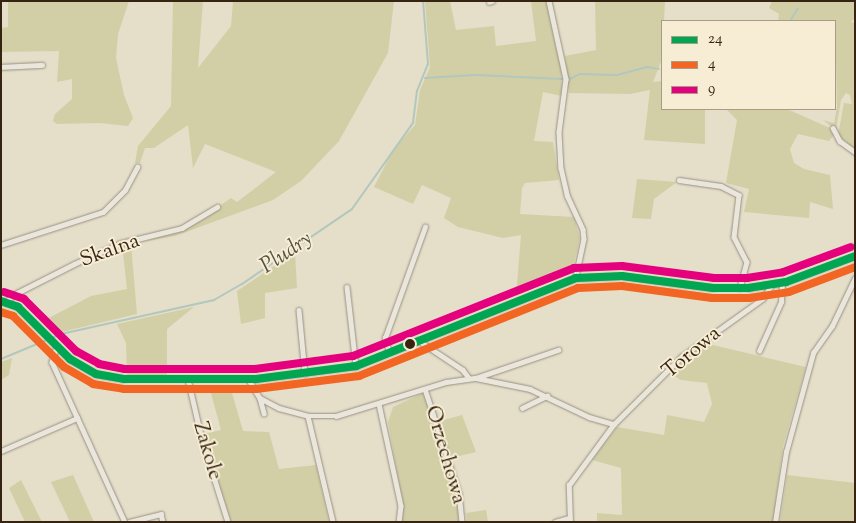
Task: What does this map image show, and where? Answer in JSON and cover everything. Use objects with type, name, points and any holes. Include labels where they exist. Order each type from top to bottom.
[{"type":"street","points":[[549,1],[566,79],[559,132],[561,168],[567,195],[583,230],[584,239],[576,278]]},
{"type":"street","points":[[1,67],[42,65]]},
{"type":"street","points":[[833,128],[840,141],[855,152]]},
{"type":"street","points":[[1,245],[103,212],[125,190],[137,167]]},
{"type":"street","points":[[679,180],[721,186],[739,195],[734,237],[747,262],[740,288]]},
{"type":"street","name":"Skalna","points":[[4,301],[82,260],[121,243],[182,228],[217,207]]},
{"type":"street","points":[[389,353],[384,338],[425,227]]},
{"type":"street","points":[[4,301],[21,309],[55,345],[79,366],[102,376],[249,380],[356,366],[576,278],[622,276],[740,288],[771,286],[855,256]]},
{"type":"street","points":[[775,522],[786,452],[813,352],[832,326],[855,278]]},
{"type":"street","points":[[759,351],[781,302],[782,283]]},
{"type":"street","name":"Torowa","points":[[614,424],[681,357],[762,299],[771,286]]},
{"type":"street","points":[[347,288],[356,366]]},
{"type":"street","points":[[299,310],[304,374]]},
{"type":"street","points":[[418,340],[463,370],[469,378]]},
{"type":"street","points":[[55,345],[52,362],[125,522]]},
{"type":"street","name":"Orzechowa","points":[[476,378],[558,350]]},
{"type":"street","name":"Orzechowa","points":[[260,398],[279,408],[308,416],[336,416],[425,389],[476,378],[530,389],[589,417],[614,424]]},
{"type":"street","name":"Zakole","points":[[188,379],[202,439],[228,522]]},
{"type":"street","points":[[249,380],[260,398],[264,414]]},
{"type":"street","name":"Orzechowa","points":[[425,389],[459,493],[462,522]]},
{"type":"street","points":[[522,408],[547,396]]},
{"type":"street","points":[[379,404],[401,506],[399,522]]},
{"type":"street","points":[[308,416],[333,522]]},
{"type":"street","points":[[1,451],[77,418]]},
{"type":"street","points":[[554,522],[569,520],[568,485],[614,424]]},
{"type":"street","points":[[129,522],[160,514],[163,522]]},
{"type":"shaded area","points":[[1,1],[129,1],[118,34],[116,58],[124,95],[133,118],[128,126],[100,123],[57,124],[53,121],[55,114],[72,99],[72,79],[57,82],[59,51],[1,52],[1,28],[8,27],[8,2]]},
{"type":"shaded area","points":[[173,1],[203,1],[198,68],[231,26],[233,1],[394,1],[388,53],[339,141],[301,181],[273,200],[175,236],[147,241],[193,225],[231,198],[237,202],[276,172],[205,144],[193,168],[188,125],[154,148],[145,148],[140,163],[135,163],[138,146],[171,106]]},
{"type":"shaded area","points":[[425,1],[450,1],[456,30],[494,26],[496,46],[536,41],[531,1],[546,1],[561,69],[562,96],[543,92],[534,141],[553,142],[559,180],[525,183],[522,188],[520,214],[574,217],[580,238],[572,271],[516,296],[521,235],[503,238],[458,227],[444,218],[451,198],[422,185],[413,204],[374,187],[393,150],[415,125],[420,90],[430,67]]},
{"type":"shaded area","points":[[595,1],[665,1],[664,20],[661,20],[661,62],[653,82],[661,81],[661,110],[705,110],[705,144],[644,140],[650,90],[630,94],[569,93],[565,56],[596,50]]},
{"type":"shaded area","points":[[772,1],[855,1],[855,18],[851,22],[855,23],[855,150],[838,135],[844,103],[852,104],[850,95],[846,93],[841,100],[836,130],[823,120],[834,123],[837,107],[836,20],[778,20],[779,14],[769,8]]},
{"type":"shaded area","points":[[727,110],[789,110],[832,129],[834,135],[829,141],[798,134],[790,149],[794,163],[804,169],[830,175],[833,209],[810,202],[809,218],[744,212],[749,189],[726,183],[737,120]]},
{"type":"shaded area","points":[[637,179],[677,182],[654,199],[651,219],[632,218]]},
{"type":"shaded area","points":[[122,244],[131,244],[137,314],[53,334],[41,322],[91,296],[127,289]]},
{"type":"shaded area","points":[[295,252],[297,288],[265,293],[265,318],[241,324],[237,291]]},
{"type":"shaded area","points":[[194,307],[167,329],[167,378],[127,377],[126,343],[117,324]]},
{"type":"shaded area","points":[[704,343],[806,367],[783,446],[773,522],[597,522],[597,513],[622,515],[621,468],[592,460],[617,427],[664,435],[667,415],[704,422],[712,404],[707,383],[681,380],[669,373]]},
{"type":"shaded area","points":[[12,358],[9,375],[1,380],[1,362]]},
{"type":"shaded area","points":[[209,386],[230,386],[243,431],[269,432],[279,469],[316,465],[329,522],[231,522],[203,434],[221,430]]},
{"type":"shaded area","points":[[423,393],[457,495],[459,522],[401,522],[403,506],[388,422],[393,407]]},
{"type":"shaded area","points":[[462,415],[476,452],[451,458],[437,422]]},
{"type":"shaded area","points":[[73,475],[94,522],[70,522],[51,482]]},
{"type":"shaded area","points":[[787,475],[855,483],[855,522],[780,522]]},
{"type":"shaded area","points":[[21,480],[42,522],[25,522],[9,488]]},
{"type":"shaded area","points":[[486,510],[488,522],[467,522],[466,513]]},
{"type":"waterway","name":"Pludry","points":[[1,359],[61,334],[214,300],[242,284],[352,209],[413,123],[417,91],[428,64],[423,1]]},
{"type":"waterway","points":[[791,20],[798,8]]},
{"type":"waterway","points":[[568,80],[580,74],[617,75],[647,67],[659,69]]},
{"type":"waterway","points":[[425,78],[475,75],[562,79]]},
{"type":"transit line","name":"9","points":[[4,292],[24,299],[76,351],[99,364],[125,369],[255,369],[353,356],[574,268],[622,266],[714,278],[747,278],[783,272],[851,247]]},
{"type":"transit line","name":"24","points":[[1,301],[18,307],[70,359],[96,374],[124,379],[256,379],[356,366],[576,278],[622,276],[713,288],[748,288],[786,282],[855,256]]},
{"type":"transit line","name":"4","points":[[1,312],[13,316],[64,367],[93,384],[124,389],[256,389],[359,376],[578,288],[622,286],[712,298],[749,298],[789,292],[855,267]]}]
